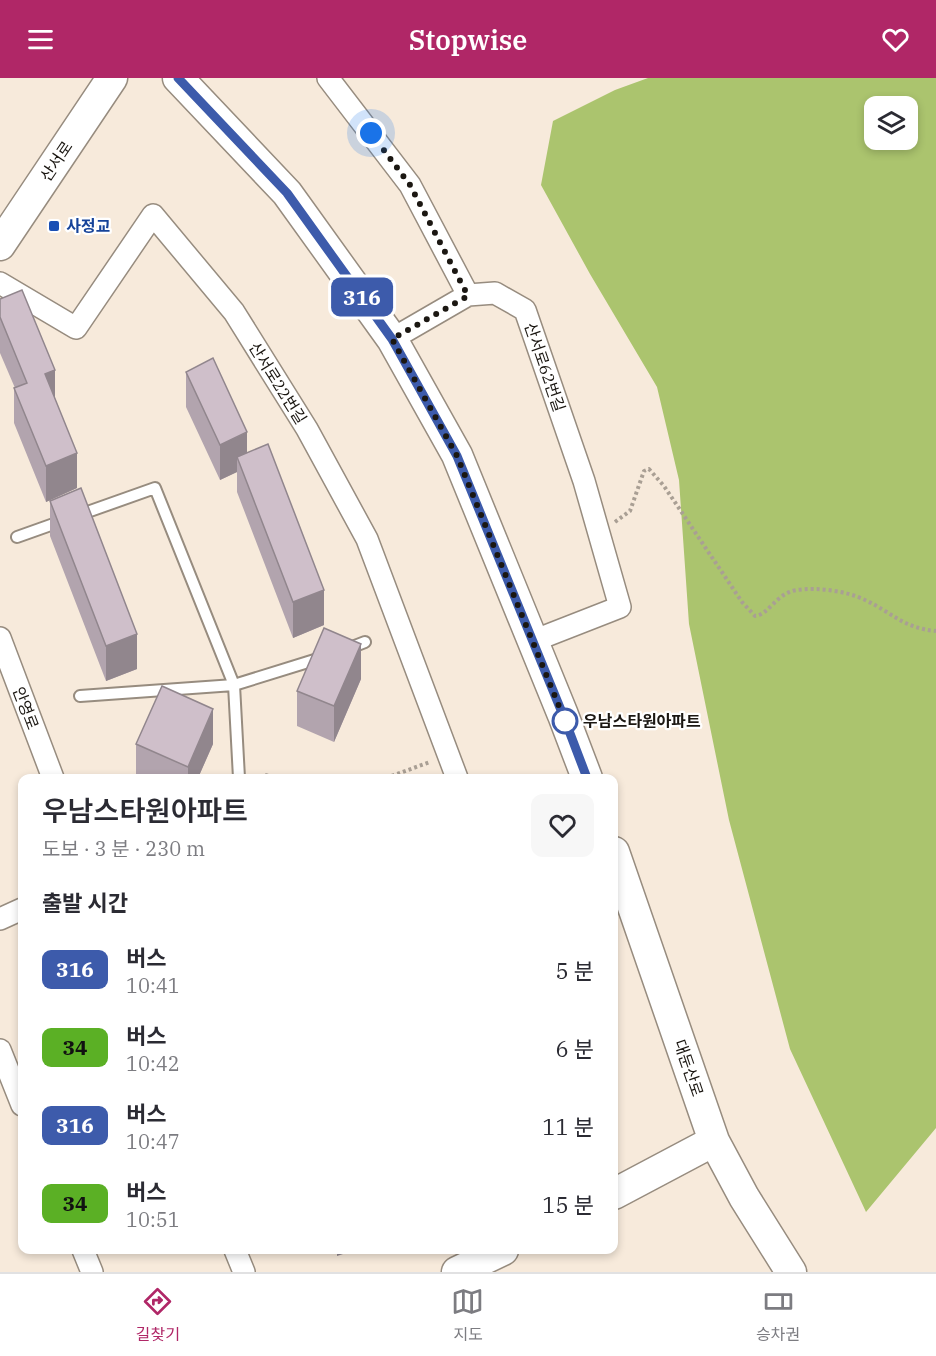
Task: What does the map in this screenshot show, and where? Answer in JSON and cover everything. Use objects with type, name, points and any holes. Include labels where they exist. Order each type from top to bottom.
[{"type":"main road","name":"산서로","points":[[0,245],[112,78]]},
{"type":"main road","points":[[178,78],[287,193],[392,339],[457,456],[584,774]]},
{"type":"main road","name":"대둔산로","points":[[618,864],[714,1141],[744,1197],[790,1272]]},
{"type":"main road","points":[[618,1185],[714,1141]]},
{"type":"main road","points":[[457,1272],[494,1254]]},
{"type":"street","points":[[328,78],[410,185],[468,296],[392,339]]},
{"type":"street","name":"산서로22번길","points":[[0,283],[76,328],[153,215],[234,312],[307,429],[362,529],[455,774]]},
{"type":"street","name":"산서로62번길","points":[[468,296],[495,293],[525,310],[584,481],[620,608],[533,641]]},
{"type":"street","name":"안영로","points":[[0,638],[51,774]]},
{"type":"street","points":[[0,919],[18,911]]},
{"type":"street","points":[[0,1050],[18,1095]]},
{"type":"street","points":[[85,1254],[92,1272]]},
{"type":"street","points":[[237,1254],[244,1272]]},
{"type":"lane","points":[[17,537],[155,488],[234,685],[239,774]]},
{"type":"lane","points":[[80,696],[234,685],[365,642]]},
{"type":"path","points":[[598,531],[618,521],[630,511],[644,471],[649,469],[664,486],[742,602],[755,616],[762,614],[784,594],[796,590],[814,590],[862,598],[904,624],[936,631]]},
{"type":"path","points":[[397,774],[431,762]]},
{"type":"green space","points":[[648,78],[936,78],[936,1128],[866,1212],[790,1049],[729,820],[689,624],[679,480],[657,387],[590,274],[541,185],[553,121],[615,90]]},
{"type":"building","points":[[22,290],[55,370],[45,374],[77,453],[46,466],[14,388],[27,383],[0,317],[0,299]]},
{"type":"building","points":[[213,358],[247,432],[220,445],[186,372]]},
{"type":"building","points":[[268,444],[324,590],[293,602],[237,457]]},
{"type":"building","points":[[81,488],[137,634],[106,646],[50,501]]},
{"type":"building","points":[[324,628],[361,644],[334,706],[297,691]]},
{"type":"building","points":[[162,686],[213,709],[188,767],[136,744]]},
{"type":"bus line","name":"316","points":[[178,78],[287,193],[392,339],[457,456],[585,774]]},
{"type":"place","name":"사정교","points":[[54,226]]},
{"type":"place","name":"우남스타원아파트","points":[[565,721]]},
{"type":"route","points":[[371,133],[410,185],[468,296],[392,339],[457,456],[565,721]]}]
